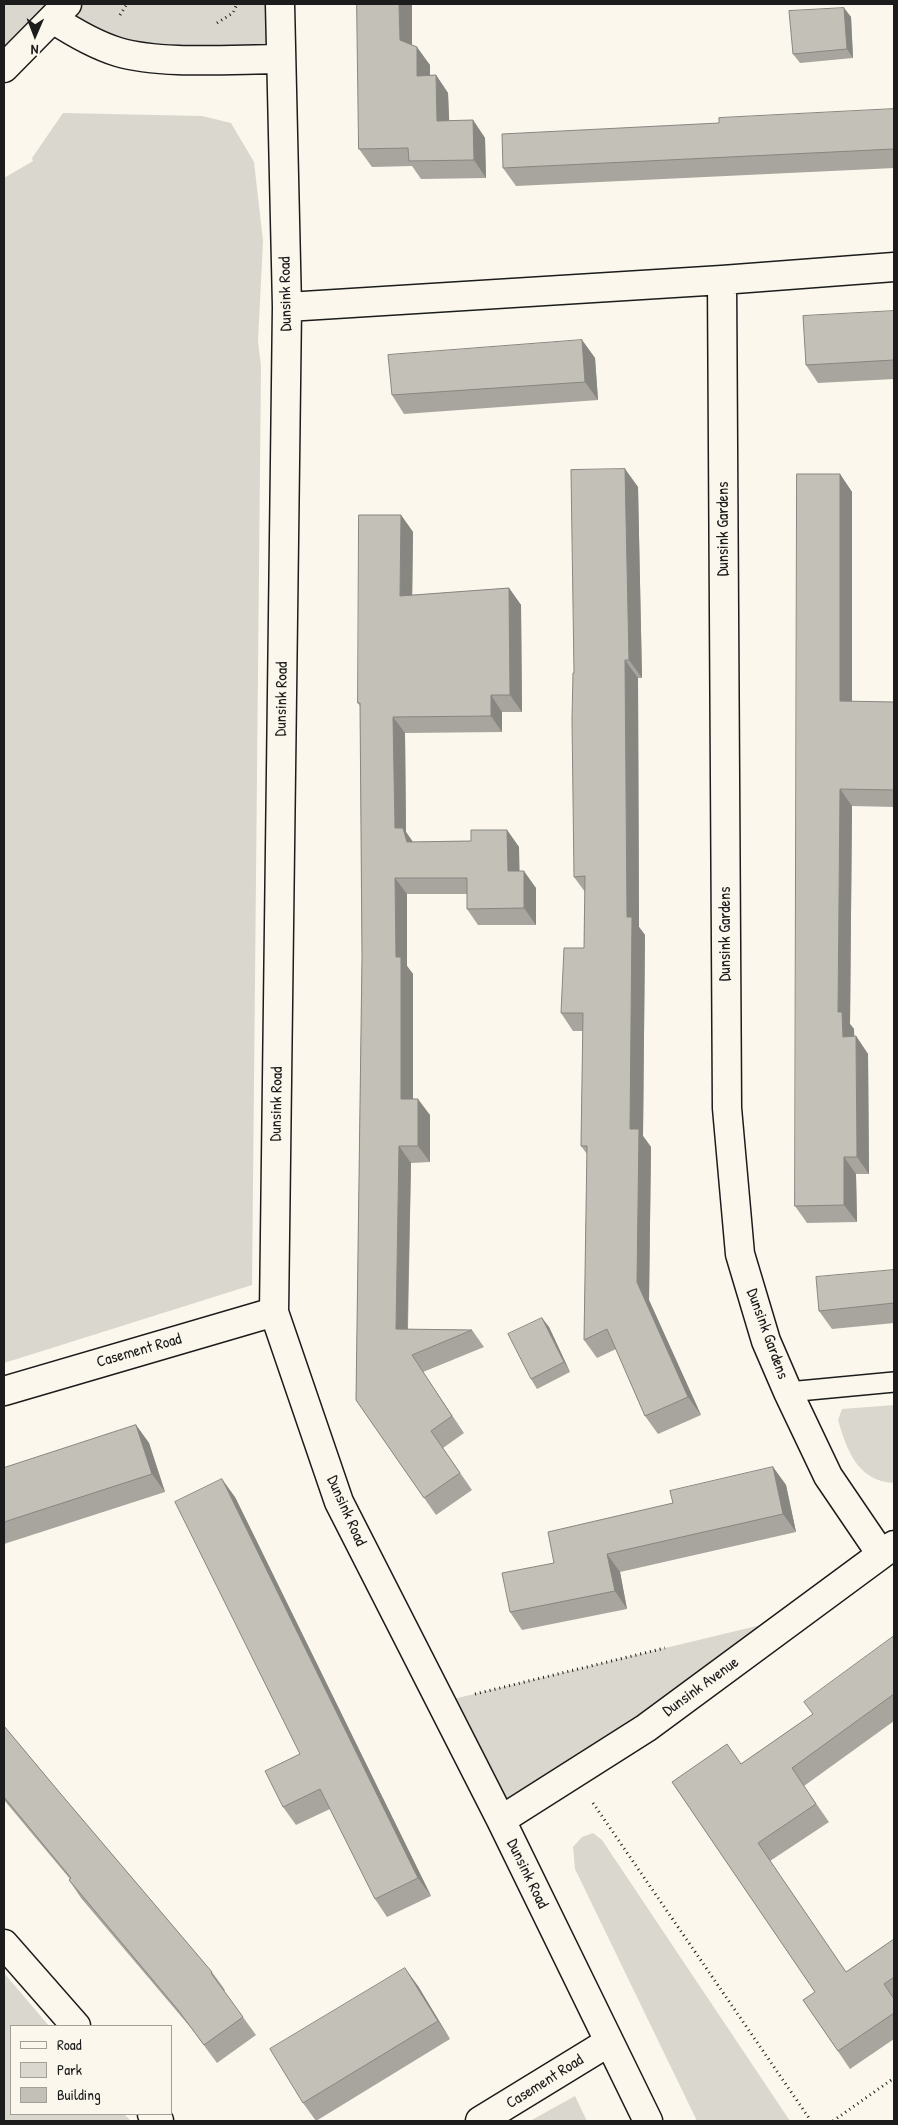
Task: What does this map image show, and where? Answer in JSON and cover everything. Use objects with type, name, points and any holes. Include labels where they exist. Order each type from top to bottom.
[{"type":"street","name":"Dunsink Road","points":[[280,4],[287,307],[274,1312],[339,1502],[500,1820],[648,2121]]},
{"type":"street","points":[[4,68],[60,11],[76,34],[117,52],[150,59],[281,59]]},
{"type":"street","points":[[287,307],[722,280],[894,267]]},
{"type":"street","name":"Dunsink Gardens","points":[[722,280],[727,1108],[740,1254],[766,1341],[828,1476],[888,1549]]},
{"type":"street","name":"Casement Road","points":[[4,1391],[274,1312]]},
{"type":"street","name":"Dunsink Avenue","points":[[500,1820],[646,1728],[888,1549]]},
{"type":"street","points":[[4,1944],[75,2025]]},
{"type":"street","name":"Casement Road","points":[[480,2121],[609,2042]]},
{"type":"lane","points":[[788,1392],[894,1382]]},
{"type":"path","points":[[441,1702],[665,1648]]},
{"type":"path","points":[[573,1774],[811,2121]]},
{"type":"path","points":[[833,2121],[894,2078]]},
{"type":"green space","points":[[4,4],[65,4],[4,67]]},
{"type":"green space","points":[[68,4],[279,4],[280,58],[150,57],[77,32]]},
{"type":"green space","points":[[63,113],[202,116],[231,123],[254,162],[263,241],[258,341],[261,366],[252,1285],[4,1363],[4,178],[33,161],[32,158]]},
{"type":"green space","points":[[894,1405],[894,1483],[871,1477],[862,1470],[850,1453],[838,1420],[842,1409]]},
{"type":"green space","points":[[794,1617],[501,1819],[441,1702]]},
{"type":"green space","points":[[593,1833],[602,1840],[790,2121],[697,2121],[575,1869],[573,1847],[582,1837]]},
{"type":"green space","points":[[4,1973],[48,2025],[10,2025],[10,2115],[125,2115],[131,2121],[4,2121]]},
{"type":"green space","points":[[575,2096],[587,2121],[530,2121]]},
{"type":"building","points":[[357,4],[399,4],[400,40],[417,47],[417,76],[436,75],[437,121],[473,120],[474,160],[409,161],[408,148],[359,149]]},
{"type":"building","points":[[844,8],[847,49],[793,54],[789,11]]},
{"type":"building","points":[[894,109],[894,149],[503,168],[502,134],[719,123],[719,118]]},
{"type":"building","points":[[894,311],[894,360],[806,365],[803,316]]},
{"type":"building","points":[[582,340],[585,382],[392,395],[388,355]]},
{"type":"building","points":[[625,469],[629,660],[625,660],[627,917],[632,917],[630,1129],[639,1129],[637,1282],[688,1397],[645,1416],[607,1329],[584,1340],[587,1146],[581,1146],[583,1013],[561,1013],[564,948],[584,948],[585,876],[574,877],[572,719],[574,673],[571,470]]},
{"type":"building","points":[[797,474],[840,474],[840,701],[894,702],[894,790],[840,789],[838,1012],[842,1012],[843,1037],[856,1036],[857,1157],[844,1157],[844,1205],[795,1206]]},
{"type":"building","points":[[359,515],[401,515],[400,596],[509,588],[510,695],[491,695],[491,716],[393,717],[395,828],[403,828],[407,842],[471,841],[471,830],[507,830],[508,871],[524,871],[524,908],[467,909],[467,878],[395,878],[396,957],[401,957],[401,1099],[418,1099],[418,1146],[399,1146],[396,1329],[472,1330],[412,1355],[452,1416],[431,1431],[460,1473],[424,1498],[356,1400],[362,957],[360,703],[358,703]]},
{"type":"building","points":[[894,1270],[894,1303],[819,1311],[816,1277]]},
{"type":"building","points":[[542,1318],[564,1362],[531,1379],[508,1334]]},
{"type":"building","points":[[136,1425],[152,1474],[4,1522],[4,1468]]},
{"type":"building","points":[[773,1467],[783,1514],[607,1554],[615,1591],[510,1612],[502,1573],[554,1563],[548,1532],[673,1503],[670,1491]]},
{"type":"building","points":[[222,1479],[418,1878],[375,1899],[320,1789],[283,1807],[265,1771],[300,1754],[175,1502]]},
{"type":"building","points":[[894,1636],[894,1694],[792,1768],[816,1804],[758,1843],[846,1972],[894,1939],[894,1977],[884,1984],[894,1999],[894,2013],[838,2051],[803,2000],[815,1992],[672,1782],[727,1744],[741,1764],[813,1714],[804,1702]]},
{"type":"building","points":[[4,1726],[212,1972],[243,2017],[204,2045],[178,2010],[69,1880],[71,1878],[4,1797]]},
{"type":"building","points":[[405,1968],[438,2021],[303,2103],[270,2049]]}]
